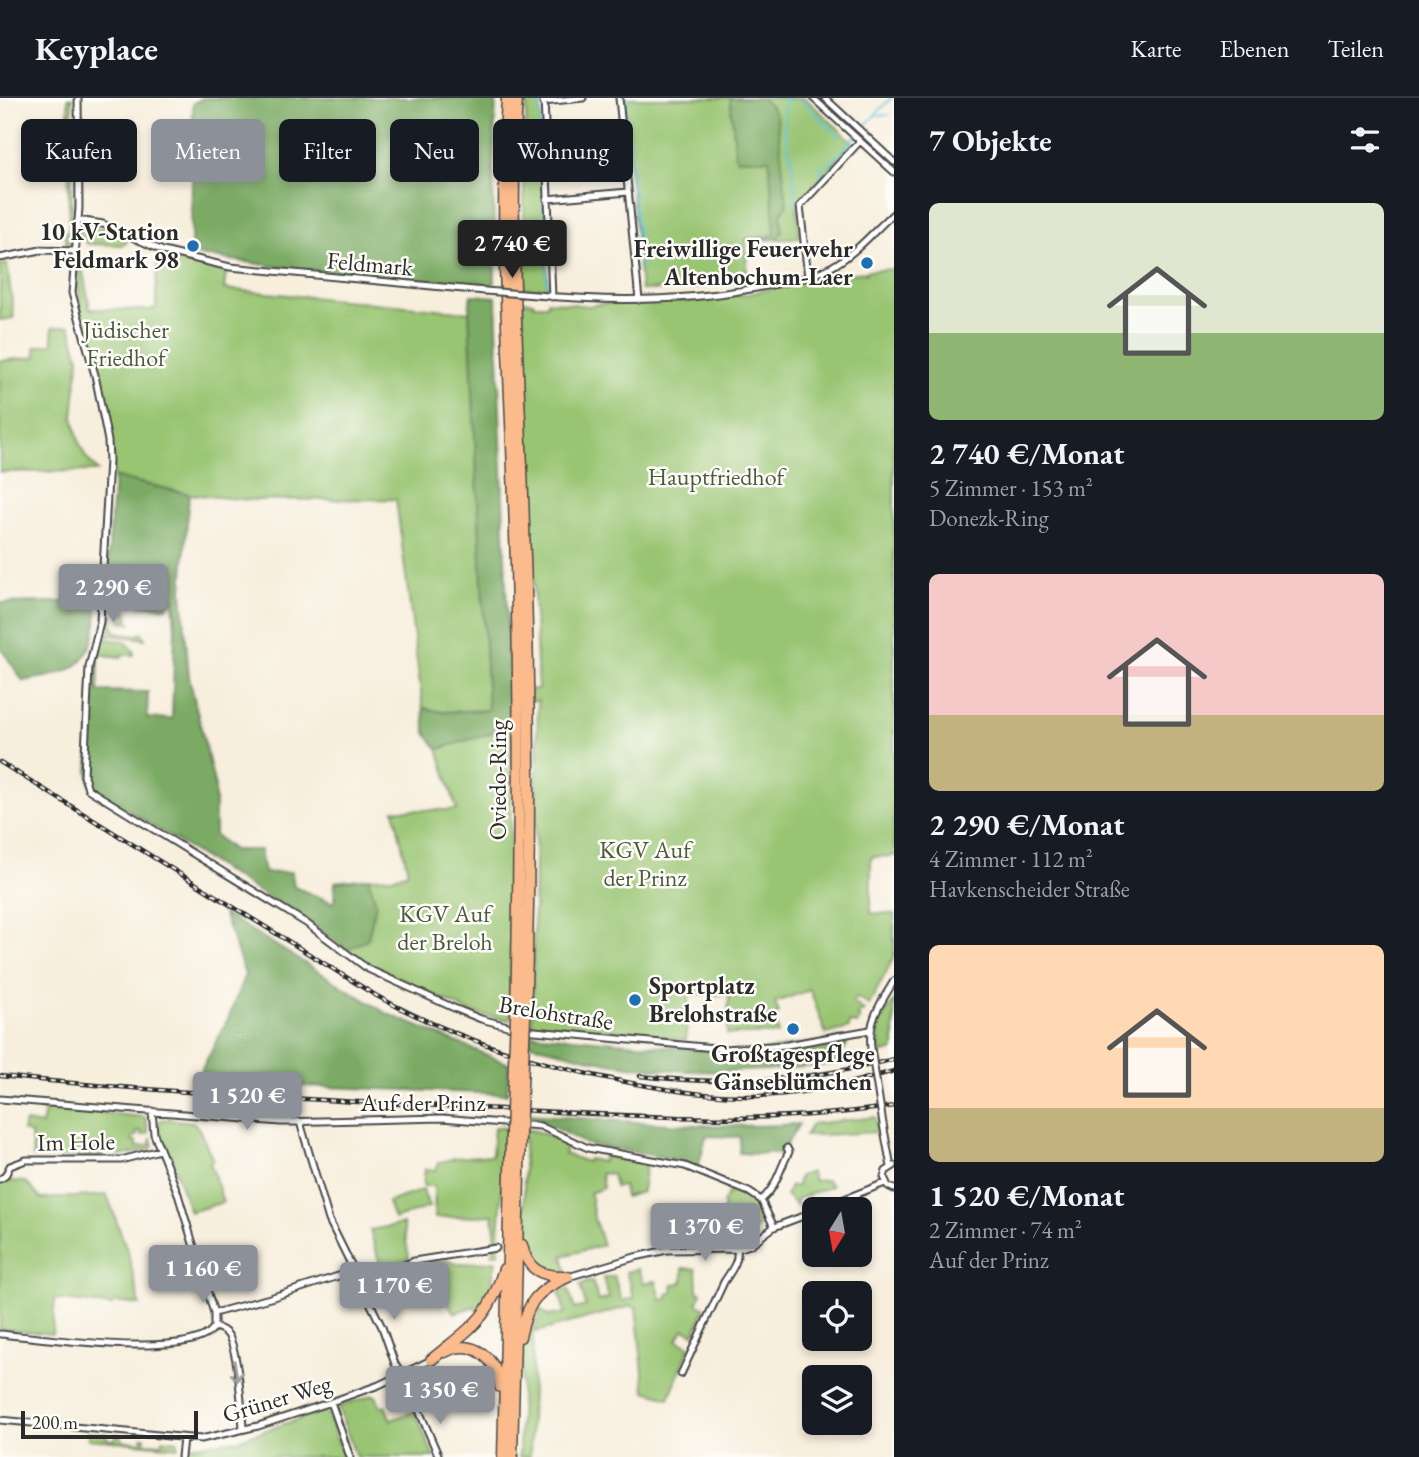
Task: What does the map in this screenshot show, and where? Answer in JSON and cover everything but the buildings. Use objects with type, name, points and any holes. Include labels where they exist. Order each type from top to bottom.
[{"type":"highway","points":[[507,98],[504,219],[511,302]]},
{"type":"highway","points":[[511,302],[517,98]]},
{"type":"highway","name":"Oviedo-Ring","points":[[511,302],[519,703],[520,1016],[512,1258]]},
{"type":"highway","name":"Oviedo-Ring","points":[[512,1258],[518,1214],[516,1134]]},
{"type":"highway","points":[[518,1214],[523,1248],[530,1266],[548,1276],[568,1276]]},
{"type":"highway","points":[[431,1360],[485,1314],[512,1258]]},
{"type":"highway","points":[[512,1258],[515,1361],[512,1457]]},
{"type":"highway","points":[[503,1457],[512,1258]]},
{"type":"highway","points":[[515,1361],[524,1317],[530,1303],[543,1289],[568,1276]]},
{"type":"highway","points":[[431,1360],[449,1349],[459,1347],[471,1348],[485,1355],[499,1376],[504,1415]]},
{"type":"street","points":[[0,258],[41,250],[75,251],[78,220],[78,98]]},
{"type":"street","points":[[552,297],[543,100],[583,98]]},
{"type":"street","points":[[619,98],[639,300]]},
{"type":"street","points":[[813,98],[894,172]]},
{"type":"street","points":[[825,98],[894,162]]},
{"type":"street","points":[[808,277],[800,206],[860,141]]},
{"type":"street","points":[[547,200],[628,192]]},
{"type":"street","name":"Feldmark","points":[[78,220],[103,224],[170,254],[230,267],[552,297],[639,300],[740,292],[808,277],[847,257],[894,213]]},
{"type":"street","name":"Brelohstraße","points":[[75,251],[72,280],[74,301],[95,374],[109,460],[100,622],[89,667],[84,776],[88,789],[306,923],[368,969],[481,1019],[525,1030],[725,1049],[787,1045],[870,1030]]},
{"type":"street","points":[[885,1183],[885,1174],[893,1167],[883,1124],[870,1030],[874,1012],[894,981]]},
{"type":"street","name":"Auf der Prinz","points":[[0,1099],[300,1122],[442,1118],[540,1126],[588,1148],[685,1166],[749,1192],[761,1200]]},
{"type":"street","points":[[0,1334],[155,1345],[199,1338],[208,1335],[214,1327],[214,1313],[177,1191],[152,1128],[152,1111]]},
{"type":"street","points":[[300,1122],[326,1211],[439,1457]]},
{"type":"street","points":[[774,1227],[761,1200],[769,1195],[788,1149]]},
{"type":"street","name":"Im Hole","points":[[0,1179],[10,1167],[26,1160],[121,1160],[138,1158],[160,1150]]},
{"type":"street","points":[[885,1183],[894,1189]]},
{"type":"street","points":[[849,1197],[885,1183]]},
{"type":"street","points":[[568,1276],[667,1250],[737,1249],[750,1245],[774,1227],[802,1216]]},
{"type":"street","points":[[361,1284],[414,1261],[496,1248]]},
{"type":"street","points":[[681,1374],[733,1268],[738,1256],[737,1249]]},
{"type":"street","points":[[214,1313],[354,1271]]},
{"type":"street","points":[[214,1327],[220,1328],[229,1338],[237,1369],[243,1429]]},
{"type":"street","name":"Grüner Weg","points":[[0,1420],[201,1439],[331,1402],[379,1385],[431,1360]]},
{"type":"street","points":[[331,1402],[350,1457]]},
{"type":"street","points":[[181,1457],[183,1438]]},
{"type":"green space","points":[[68,98],[72,98],[72,119],[68,119]]},
{"type":"green space","points":[[203,98],[496,98],[493,119],[495,283],[488,285],[286,268],[191,254],[192,182],[265,182],[265,119],[193,119],[193,103]]},
{"type":"green space","points":[[527,98],[540,98],[541,119],[526,119]]},
{"type":"green space","points":[[623,98],[805,98],[854,143],[797,204],[800,238],[746,241],[747,280],[685,289],[641,290],[631,182],[633,182],[633,119],[625,119]]},
{"type":"green space","points":[[730,98],[761,98],[771,107],[777,118],[787,205],[781,215],[782,232],[776,239],[745,239],[775,235],[769,159],[736,159]]},
{"type":"green space","points":[[69,182],[72,182],[71,247],[67,247],[65,232],[69,230]]},
{"type":"green space","points":[[524,182],[544,182],[548,287],[524,288]]},
{"type":"green space","points":[[87,224],[111,231],[127,242],[123,245],[87,244],[82,236]]},
{"type":"green space","name":"Hauptfriedhof","points":[[80,256],[90,309],[156,308],[157,260],[226,272],[224,289],[469,312],[471,295],[484,296],[504,690],[538,689],[522,301],[533,302],[534,305],[547,305],[548,301],[588,306],[605,303],[683,301],[749,294],[819,277],[832,270],[838,275],[894,269],[894,856],[871,857],[871,913],[894,914],[894,957],[869,1005],[857,997],[853,1002],[864,1011],[860,1012],[857,1024],[849,1023],[849,1028],[826,1034],[810,990],[775,1002],[779,1013],[775,1015],[778,1034],[727,1034],[729,995],[689,996],[686,1040],[588,1027],[532,1025],[538,701],[507,701],[508,728],[511,727],[510,1020],[472,1013],[371,965],[347,950],[368,938],[376,903],[368,878],[395,877],[408,872],[394,810],[457,810],[438,749],[493,732],[493,711],[443,712],[423,708],[396,499],[248,500],[189,494],[114,477],[106,405],[79,298]]},
{"type":"green space","points":[[7,264],[14,318],[0,320],[0,265]]},
{"type":"green space","points":[[471,295],[496,297],[511,727],[438,749],[426,733],[423,708],[443,712],[488,710],[469,312]]},
{"type":"green space","points":[[70,326],[79,358],[73,417],[85,456],[98,471],[0,472],[0,361],[36,357],[35,347],[53,344],[52,328]]},
{"type":"green space","points":[[114,477],[189,494],[182,591],[189,677],[215,787],[215,835],[233,850],[260,850],[264,873],[292,872],[294,887],[334,903],[335,882],[368,878],[376,903],[368,938],[347,950],[312,925],[95,790],[90,783],[88,770],[93,670],[96,660],[99,660],[98,691],[148,692],[147,718],[172,719],[176,600],[168,599],[166,606],[108,601],[105,605]]},
{"type":"green space","points":[[168,599],[176,599],[175,632],[173,602],[170,602],[167,608],[122,605],[121,610],[127,611],[129,620],[123,622],[132,624],[121,622],[120,610],[108,605],[108,601],[166,606]]},
{"type":"green space","points":[[95,601],[97,615],[93,639],[82,659],[66,671],[23,681],[0,647],[0,603]]},
{"type":"green space","points":[[105,610],[112,613],[113,628],[116,632],[138,635],[142,633],[145,639],[103,634]]},
{"type":"green space","points":[[101,639],[125,641],[134,651],[134,655],[121,657],[96,654]]},
{"type":"green space","points":[[223,913],[388,1014],[509,1064],[507,1094],[195,1082],[228,1019],[245,974]]},
{"type":"green space","points":[[894,1001],[894,1050],[880,1054],[879,1025]]},
{"type":"green space","points":[[531,1034],[714,1051],[763,1051],[839,1038],[845,1038],[847,1044],[836,1064],[751,1071],[694,1071],[599,1061],[530,1044]]},
{"type":"green space","points":[[39,1107],[145,1117],[149,1133],[142,1135],[141,1131],[137,1132],[132,1141],[136,1141],[137,1147],[150,1145],[151,1138],[153,1147],[119,1156],[119,1152],[102,1151],[101,1157],[33,1157],[31,1134],[23,1131],[25,1122],[42,1125],[45,1112]]},
{"type":"green space","points":[[525,1114],[696,1125],[799,1124],[780,1155],[768,1152],[739,1153],[740,1137],[706,1136],[698,1168],[668,1158],[586,1144],[544,1122],[525,1120]]},
{"type":"green space","points":[[875,1117],[877,1132],[805,1136],[812,1124]]},
{"type":"green space","points":[[164,1119],[193,1122],[199,1129],[213,1160],[210,1162],[223,1202],[190,1212],[160,1139],[158,1122]]},
{"type":"green space","points":[[494,1127],[505,1128],[498,1254],[492,1254],[496,1238],[493,1215],[435,1218],[434,1186],[423,1186],[425,1169],[437,1170],[438,1163],[455,1158],[492,1155]]},
{"type":"green space","points":[[524,1129],[557,1139],[567,1145],[564,1154],[587,1162],[588,1159],[603,1162],[603,1156],[646,1163],[642,1192],[625,1197],[623,1186],[615,1187],[612,1174],[601,1173],[603,1188],[590,1193],[594,1218],[603,1245],[563,1256],[567,1272],[557,1272],[540,1264],[528,1248],[524,1231]]},
{"type":"green space","points":[[811,1172],[814,1181],[827,1180],[832,1186],[797,1199],[797,1206],[786,1195],[790,1186],[797,1186],[799,1176]]},
{"type":"green space","points":[[0,1181],[26,1182],[41,1199],[107,1195],[128,1253],[140,1305],[114,1302],[112,1306],[55,1299],[52,1334],[0,1329]]},
{"type":"green space","points":[[423,1190],[429,1207],[394,1219],[388,1202]]},
{"type":"green space","points":[[730,1190],[754,1204],[762,1220],[757,1229],[721,1221],[723,1203]]},
{"type":"green space","points":[[403,1224],[409,1258],[382,1271],[370,1230]]},
{"type":"green space","points":[[447,1260],[457,1264],[496,1261],[488,1299],[479,1314],[475,1306],[454,1313],[443,1295],[391,1302],[380,1277],[398,1270]]},
{"type":"green space","points":[[683,1268],[696,1269],[697,1291],[702,1293],[697,1303],[705,1308],[694,1334],[683,1329],[677,1340],[690,1346],[669,1398],[645,1391],[636,1307],[631,1306],[536,1332],[540,1309],[548,1316],[565,1313],[559,1292],[568,1288],[575,1309],[586,1306],[580,1285],[592,1281],[599,1301],[609,1298],[603,1278],[614,1276],[622,1301],[634,1298],[626,1272],[638,1269],[644,1283],[656,1281],[661,1300],[668,1299],[667,1294],[673,1292],[672,1285],[683,1282]]},
{"type":"green space","points":[[527,1316],[534,1317],[530,1457],[519,1457],[522,1350]]},
{"type":"green space","points":[[376,1396],[381,1407],[385,1406],[391,1420],[415,1411],[434,1457],[356,1457],[338,1407]]},
{"type":"green space","points":[[326,1410],[344,1457],[187,1457],[187,1446],[237,1440]]},
{"type":"green space","points":[[87,1432],[107,1434],[107,1439],[115,1440],[116,1434],[121,1435],[123,1441],[141,1442],[142,1437],[145,1437],[145,1443],[162,1444],[163,1439],[178,1441],[178,1447],[88,1439]]},
{"type":"waterway","points":[[539,98],[547,285]]},
{"type":"waterway","points":[[630,98],[625,105],[641,270]]},
{"type":"waterway","points":[[784,98],[785,132],[793,166],[796,203],[799,205]]},
{"type":"waterway","points":[[786,102],[791,98]]},
{"type":"waterway","points":[[863,128],[891,98]]},
{"type":"waterway","points":[[800,102],[840,137]]},
{"type":"waterway","points":[[876,115],[889,115]]},
{"type":"waterway","points":[[821,180],[821,168],[830,164],[859,132]]},
{"type":"waterway","points":[[851,142],[859,148]]},
{"type":"railway","points":[[0,762],[375,995],[434,1024],[495,1048],[621,1081],[682,1092],[723,1095],[799,1093],[894,1071]]},
{"type":"railway","points":[[640,1076],[704,1081],[800,1077],[894,1059]]},
{"type":"railway","points":[[0,1076],[240,1095],[688,1118],[791,1116],[894,1106]]},
{"type":"place","name":"10 kV-Station Feldmark 98","points":[[193,246]]},
{"type":"place","name":"Freiwillige Feuerwehr Altenbochum-Laer","points":[[867,263]]},
{"type":"place","name":"Sportplatz Brelohstraße","points":[[635,1000]]},
{"type":"place","name":"Großtagespflege Gänseblümchen","points":[[793,1029]]},
{"type":"park label","name":"Jüdischer Friedhof","points":[[126,344]]},
{"type":"park label","name":"KGV Auf der Prinz","points":[[645,864]]},
{"type":"park label","name":"KGV Auf der Breloh","points":[[445,928]]}]
